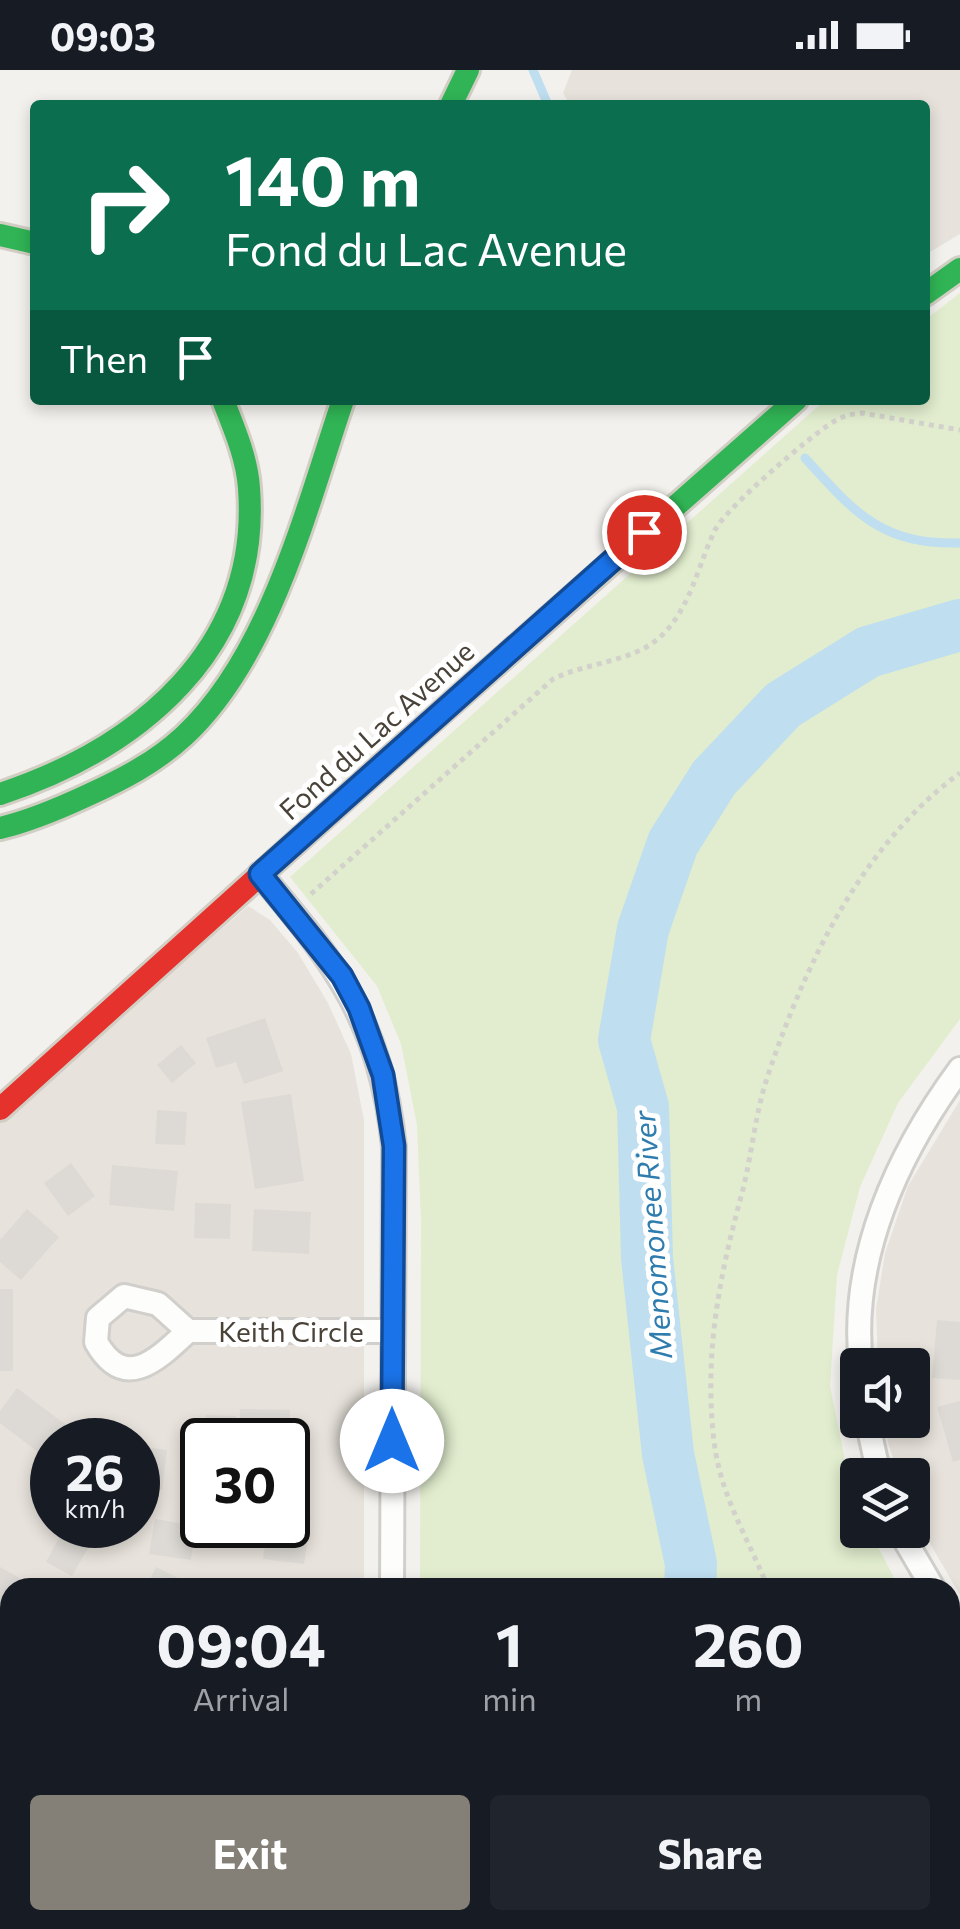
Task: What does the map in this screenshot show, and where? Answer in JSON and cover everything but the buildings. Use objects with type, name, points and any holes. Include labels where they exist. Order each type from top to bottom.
[{"type":"main road","points":[[454,100],[468,70]]},
{"type":"main road","points":[[0,235],[30,241]]},
{"type":"main road","points":[[930,290],[960,269]]},
{"type":"main road","points":[[0,794],[38,784],[116,746],[177,691],[206,655],[227,615],[247,547],[250,492],[243,454],[225,405]]},
{"type":"main road","points":[[0,828],[43,816],[134,774],[192,729],[208,710],[260,624],[342,405]]},
{"type":"main road","name":"Fond du Lac Avenue","points":[[0,1109],[790,405]]},
{"type":"street","points":[[260,874],[342,976],[359,1008],[383,1075],[394,1146],[392,1578]]},
{"type":"street","points":[[862,1348],[863,1297],[876,1226],[914,1136],[960,1070]]},
{"type":"street","name":"Keith Circle","points":[[188,1331],[393,1330]]},
{"type":"street","points":[[910,1548],[927,1578]]},
{"type":"path","points":[[292,911],[553,680],[578,667],[636,651],[658,640],[687,602],[721,520],[821,431],[847,414],[862,413],[960,430]]},
{"type":"path","points":[[763,1578],[726,1502],[713,1434],[710,1350],[730,1227],[767,1078],[836,919],[860,876],[896,831],[960,773]]},
{"type":"shaded area","points":[[572,70],[960,70],[960,234],[930,252],[930,100],[567,100],[563,93]]},
{"type":"shaded area","points":[[248,906],[270,920],[298,953],[328,1003],[351,1054],[364,1120],[364,1578],[0,1578],[0,1121]]},
{"type":"shaded area","points":[[960,1100],[960,1578],[950,1578],[930,1543],[930,1458],[893,1458],[888,1443],[887,1438],[930,1438],[930,1348],[877,1348],[876,1309],[885,1253],[908,1186]]},
{"type":"green space","points":[[960,293],[960,1019],[898,1103],[860,1187],[837,1275],[830,1386],[845,1458],[840,1458],[840,1548],[878,1548],[894,1578],[420,1578],[421,1221],[417,1125],[401,1044],[377,986],[290,877],[819,405],[930,405],[930,316]]},
{"type":"waterway","points":[[533,70],[546,100]]},
{"type":"waterway","points":[[805,458],[839,495],[872,522],[909,538],[960,543]]},
{"type":"waterway","name":"Menomonee River","points":[[690,1578],[691,1564],[668,1454],[647,1258],[643,1107],[624,1040],[643,929],[673,843],[714,778],[783,705],[868,652],[960,625]]},
{"type":"traffic: fast","points":[[453,100],[468,70]]},
{"type":"traffic: fast","points":[[0,235],[30,242]]},
{"type":"traffic: fast","points":[[930,290],[960,269]]},
{"type":"traffic: fast","points":[[0,794],[99,749],[143,719],[181,684],[212,643],[235,597],[247,545],[248,477],[225,405]]},
{"type":"traffic: fast","points":[[0,828],[54,810],[137,770],[184,736],[214,703],[240,665],[282,579],[341,405]]},
{"type":"traffic: fast","points":[[390,758],[790,405]]},
{"type":"traffic: jam","points":[[0,1109],[390,758]]},
{"type":"route","points":[[392,1441],[394,1146],[383,1075],[359,1008],[342,976],[260,874],[644,532]]}]
